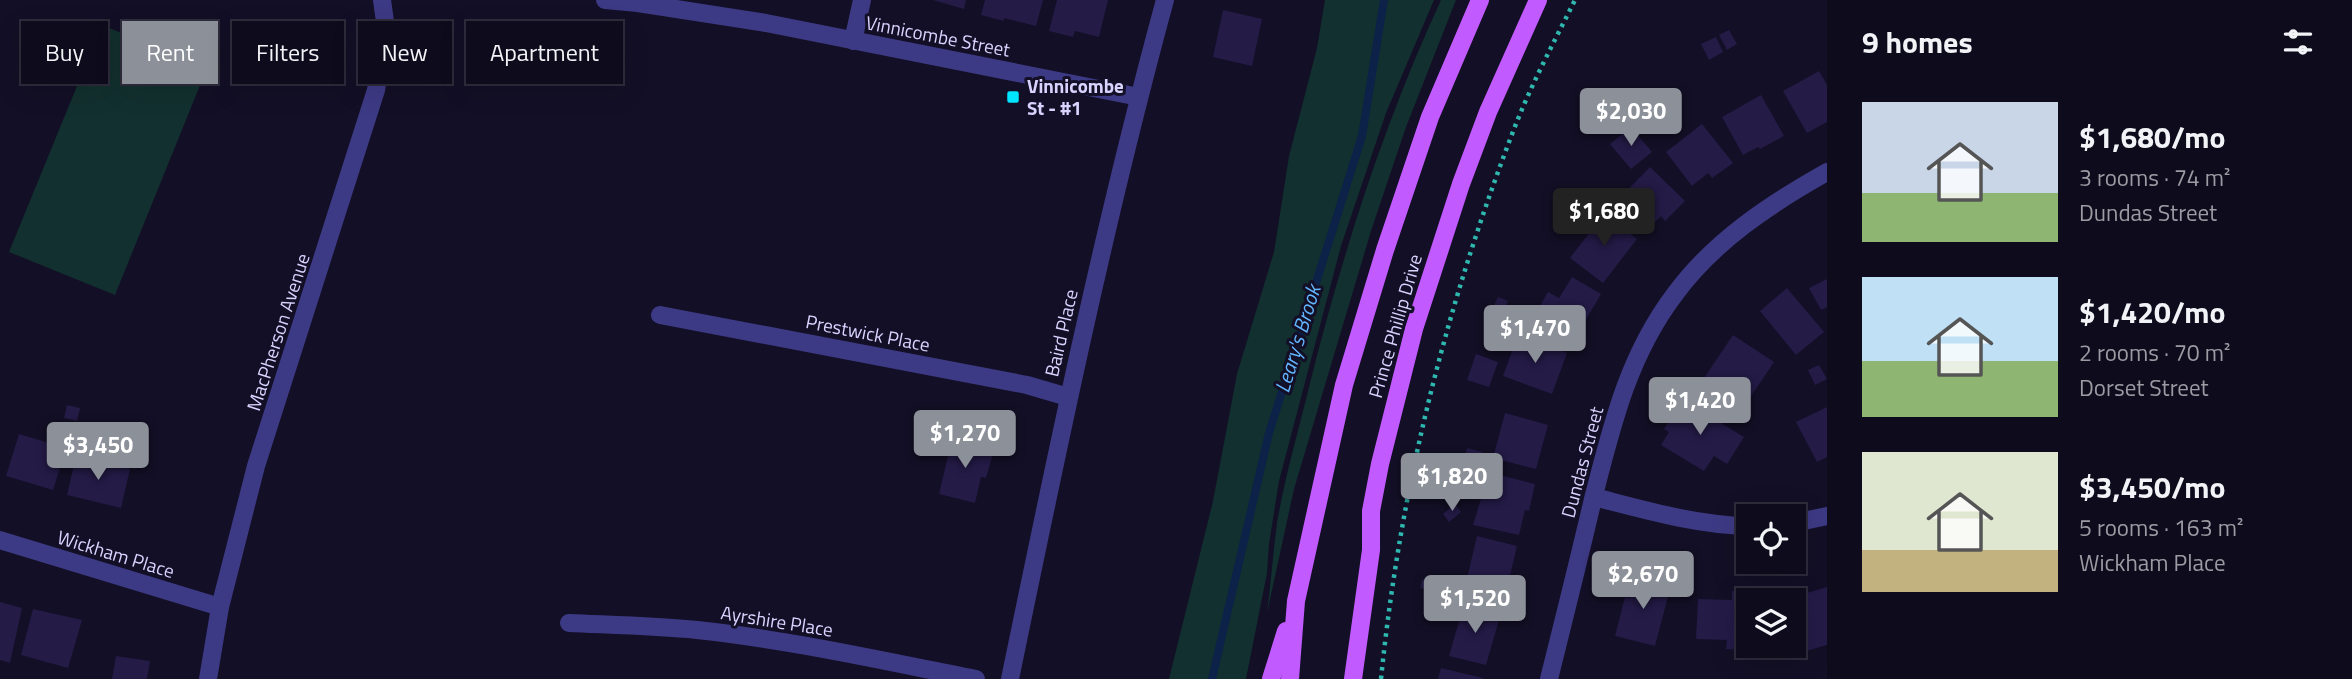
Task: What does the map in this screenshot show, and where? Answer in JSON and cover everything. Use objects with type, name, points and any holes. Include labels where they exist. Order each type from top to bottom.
[{"type":"main road","name":"Prince Phillip Drive","points":[[1290,679],[1296,601],[1344,385],[1430,117],[1480,0]]},
{"type":"main road","name":"Prince Phillip Drive","points":[[1353,679],[1371,550],[1371,511],[1411,340],[1461,184],[1488,112],[1538,0]]},
{"type":"main road","points":[[1270,679],[1296,601]]},
{"type":"street","name":"MacPherson Avenue","points":[[208,679],[220,607],[256,466],[376,90],[386,29],[382,0]]},
{"type":"street","name":"Vinnicombe Street","points":[[605,0],[753,21],[1139,97]]},
{"type":"street","points":[[853,40],[862,0]]},
{"type":"street","name":"Baird Place","points":[[1010,679],[1068,397],[1139,97],[1165,0]]},
{"type":"street","name":"Dundas Street","points":[[1549,679],[1611,424],[1632,367],[1651,329],[1676,293],[1726,239],[1763,211],[1827,172]]},
{"type":"street","name":"Prestwick Place","points":[[660,315],[1027,386],[1068,397]]},
{"type":"street","points":[[1594,497],[1701,522],[1736,526]]},
{"type":"street","points":[[1806,520],[1827,516]]},
{"type":"street","name":"Wickham Place","points":[[0,540],[220,607]]},
{"type":"street","name":"Ayrshire Place","points":[[569,623],[696,630],[753,637],[976,679]]},
{"type":"path","points":[[1381,679],[1392,588],[1412,476],[1450,318],[1514,128],[1575,0]]},
{"type":"green space","points":[[1325,0],[1434,0],[1386,113],[1341,246],[1279,481],[1267,573],[1246,679],[1169,679],[1213,501],[1237,374],[1274,252],[1289,156],[1317,48]]},
{"type":"green space","points":[[1441,0],[1456,0],[1406,127],[1371,231],[1294,489],[1267,613],[1277,523],[1284,488],[1336,285],[1383,141]]},
{"type":"green space","points":[[108,27],[122,33],[122,84],[201,84],[115,295],[9,252],[78,84],[108,84]]},
{"type":"building","points":[[933,0],[966,0],[964,9]]},
{"type":"building","points":[[985,0],[1043,0],[1036,26],[981,15]]},
{"type":"building","points":[[1057,0],[1108,0],[1099,37],[1075,31],[1073,37],[1049,31]]},
{"type":"building","points":[[1223,10],[1262,19],[1252,66],[1213,57]]},
{"type":"building","points":[[1729,30],[1737,44],[1727,50],[1719,35]]},
{"type":"building","points":[[1716,37],[1723,52],[1709,60],[1701,44]]},
{"type":"building","points":[[1819,71],[1827,85],[1827,122],[1807,133],[1783,91]]},
{"type":"building","points":[[1761,95],[1784,136],[1743,155],[1722,117]]},
{"type":"building","points":[[1702,124],[1733,163],[1712,178],[1708,173],[1692,186],[1666,152]]},
{"type":"building","points":[[1631,127],[1652,152],[1631,169],[1610,144]]},
{"type":"building","points":[[1650,167],[1685,201],[1665,221],[1661,216],[1647,230],[1617,201]]},
{"type":"building","points":[[1604,214],[1637,239],[1603,283],[1570,258]]},
{"type":"building","points":[[1572,277],[1601,294],[1573,342],[1533,318],[1548,292],[1559,298]]},
{"type":"building","points":[[1827,279],[1827,307],[1821,310],[1809,288]]},
{"type":"building","points":[[1787,288],[1824,332],[1796,355],[1760,311]]},
{"type":"building","points":[[1498,297],[1508,301],[1501,315],[1492,309]]},
{"type":"building","points":[[1518,335],[1567,353],[1552,394],[1503,376]]},
{"type":"building","points":[[1733,335],[1774,362],[1743,408],[1702,381]]},
{"type":"building","points":[[1476,354],[1498,362],[1489,387],[1467,380]]},
{"type":"building","points":[[1819,365],[1827,379],[1815,385],[1808,370]]},
{"type":"building","points":[[1682,399],[1744,437],[1727,464],[1714,456],[1704,471],[1661,445],[1669,432],[1664,429]]},
{"type":"building","points":[[67,405],[80,408],[77,421],[64,418]]},
{"type":"building","points":[[1827,407],[1827,457],[1817,462],[1796,422]]},
{"type":"building","points":[[1505,413],[1548,425],[1536,469],[1493,458]]},
{"type":"building","points":[[132,429],[145,432],[141,449],[128,446]]},
{"type":"building","points":[[19,434],[66,448],[53,490],[6,476]]},
{"type":"building","points":[[952,439],[994,450],[986,478],[981,477],[975,503],[939,494]]},
{"type":"building","points":[[1467,448],[1482,452],[1480,464],[1464,460]]},
{"type":"building","points":[[76,456],[130,469],[121,508],[67,495]]},
{"type":"building","points":[[1480,470],[1535,484],[1529,511],[1525,510],[1519,535],[1473,525],[1485,485],[1477,484]]},
{"type":"building","points":[[1455,504],[1461,512],[1449,522],[1443,514]]},
{"type":"building","points":[[1477,536],[1517,546],[1504,601],[1464,591]]},
{"type":"building","points":[[1635,576],[1671,585],[1655,646],[1615,636],[1625,597],[1630,598]]},
{"type":"building","points":[[1422,579],[1434,582],[1432,591],[1420,588]]},
{"type":"building","points":[[1827,587],[1827,645],[1806,651],[1806,593]]},
{"type":"building","points":[[1732,591],[1736,591],[1736,650],[1726,649],[1727,640],[1696,639],[1698,599],[1732,600]]},
{"type":"building","points":[[1446,599],[1459,602],[1454,620],[1441,616]]},
{"type":"building","points":[[0,602],[22,608],[10,663],[0,660]]},
{"type":"building","points":[[1464,604],[1501,613],[1486,665],[1449,656]]},
{"type":"building","points":[[33,609],[82,620],[68,668],[21,655]]},
{"type":"building","points":[[116,656],[150,661],[147,679],[112,679]]},
{"type":"building","points":[[1441,668],[1483,678],[1483,679],[1438,679]]},
{"type":"waterway","name":"Leary's Brook","points":[[1212,679],[1269,433],[1362,136],[1384,0]]},
{"type":"place","name":"Vinnicombe St - #1","points":[[1013,97]]}]
